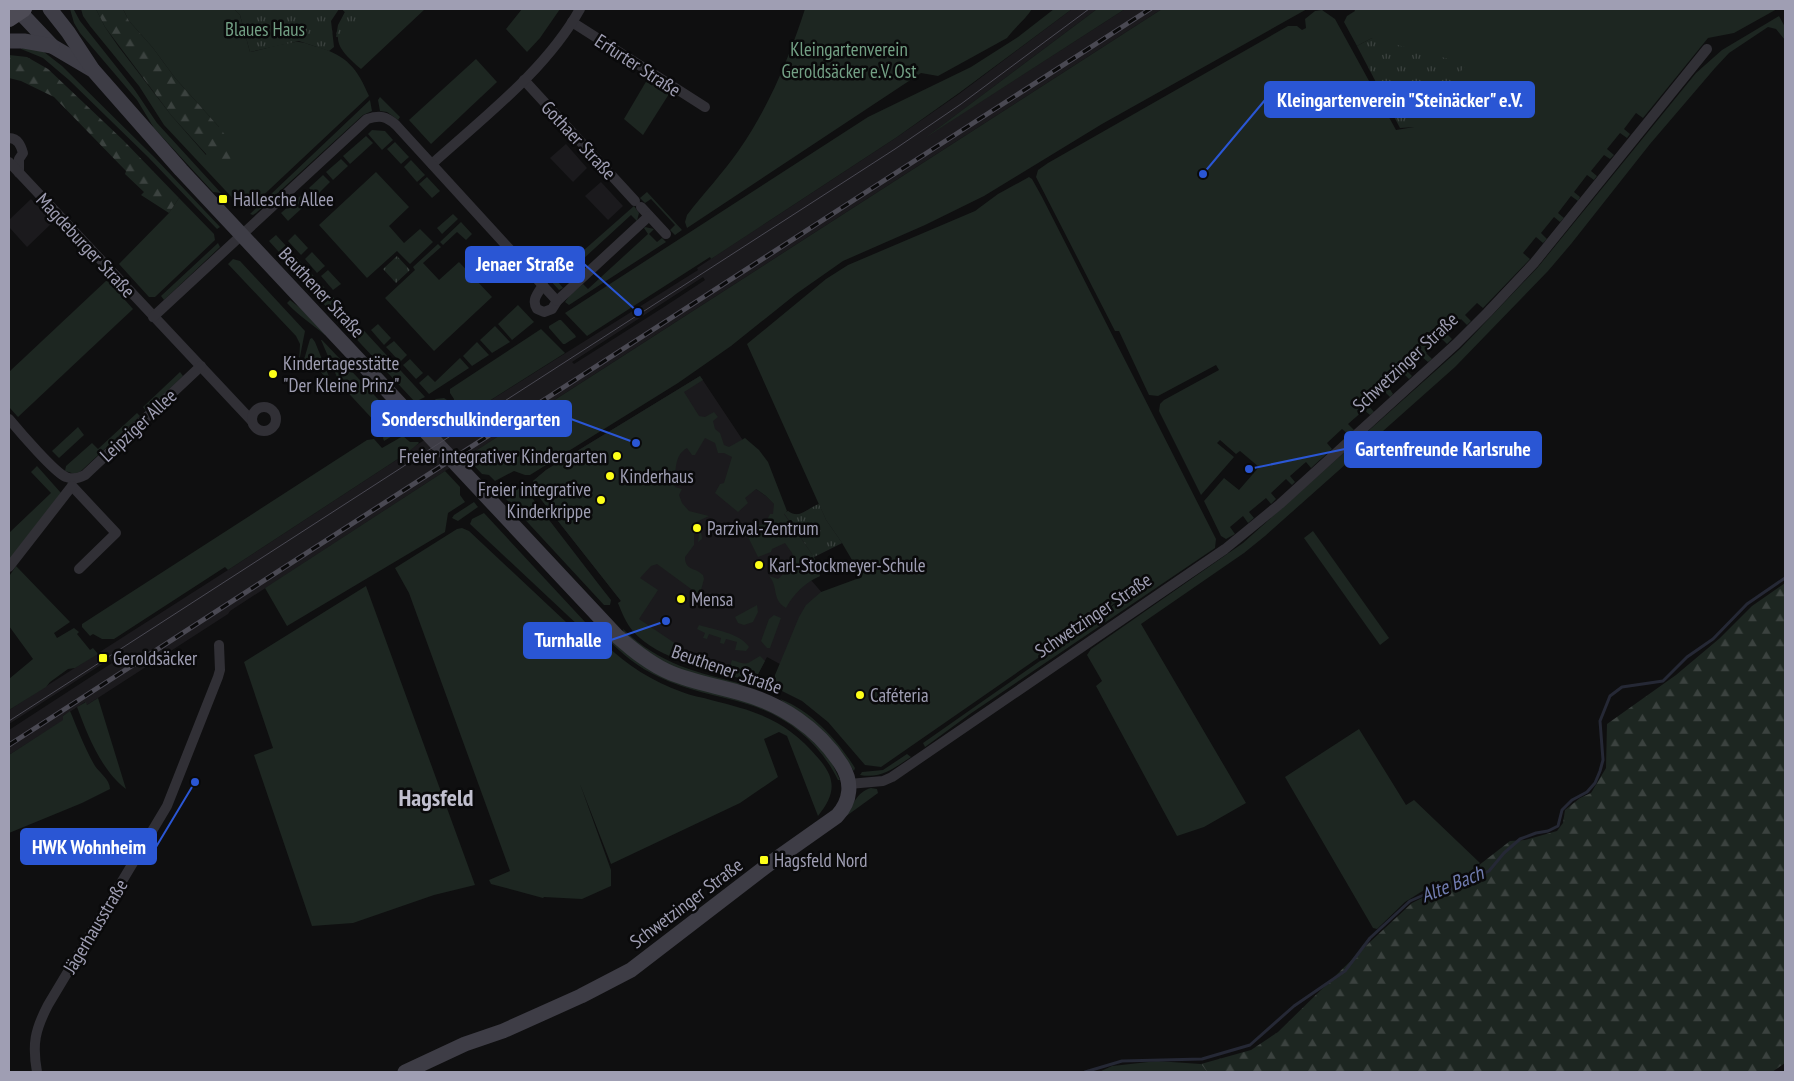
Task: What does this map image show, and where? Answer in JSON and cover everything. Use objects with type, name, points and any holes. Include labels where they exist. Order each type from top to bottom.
[{"type":"main road","name":"Beuthener Straße","points":[[50,9],[93,70],[182,170],[617,636],[640,655],[669,672],[686,679],[743,694],[791,714],[815,732],[831,750],[843,767],[849,784]]},
{"type":"main road","points":[[65,9],[68,32]]},
{"type":"main road","name":"Beuthener Straße","points":[[17,12],[52,46],[93,70]]},
{"type":"main road","points":[[9,41],[24,41],[52,46]]},
{"type":"main road","name":"Schwetzinger Straße","points":[[405,1072],[465,1044],[503,1031],[581,996],[631,970],[769,864],[837,816],[848,799],[849,784]]},
{"type":"street","points":[[432,164],[524,80],[551,51],[580,9]]},
{"type":"street","name":"Erfurter Straße","points":[[572,22],[704,107]]},
{"type":"street","name":"Schwetzinger Straße","points":[[849,784],[883,781],[892,777],[1225,549],[1275,508],[1456,344],[1534,263],[1707,49]]},
{"type":"street","name":"Gothaer Straße","points":[[524,80],[666,234]]},
{"type":"street","points":[[154,317],[367,119],[378,116],[387,117],[557,301]]},
{"type":"street","points":[[9,138],[17,141],[23,153],[19,159],[19,173]]},
{"type":"street","name":"Magdeburger Straße","points":[[9,162],[252,421]]},
{"type":"street","points":[[543,285],[534,300],[536,309],[541,312],[549,311],[557,301],[649,216]]},
{"type":"street","name":"Leipziger Allee","points":[[9,567],[72,482],[85,475],[201,366]]},
{"type":"street","points":[[9,419],[58,472],[72,482],[116,533],[79,568]]},
{"type":"street","name":"Jägerhausstraße","points":[[36,1072],[34,1045],[39,1022],[171,798],[218,677],[220,670],[219,645]]},
{"type":"shaded area","points":[[1072,9],[1097,9],[932,133],[1125,9],[1162,9],[525,419],[87,705],[85,702],[63,716],[64,720],[9,755],[9,730],[112,663],[110,659],[9,724],[9,710],[228,570],[415,446],[698,270],[697,268],[897,137],[959,94]],"holes":[[[703,277],[705,280],[574,364],[572,362]]]},
{"type":"shaded area","points":[[566,144],[587,168],[573,182],[550,158]]},
{"type":"shaded area","points":[[601,182],[623,206],[608,220],[585,196]]},
{"type":"shaded area","points":[[31,199],[53,222],[27,247],[9,227],[9,220]]},
{"type":"shaded area","name":"Parzival-Zentrum","points":[[700,376],[742,439],[756,489],[784,513],[788,511],[793,515],[800,514],[819,504],[826,520],[842,543],[814,557],[820,576],[811,580],[830,602],[800,675],[767,657],[757,676],[750,681],[686,663],[647,643],[633,632],[618,603],[621,601],[532,488],[533,481],[546,470]]},
{"type":"green space","points":[[70,9],[74,10],[80,21],[134,89],[157,123],[221,193],[213,192],[154,128],[137,100],[80,33],[74,23]]},
{"type":"green space","points":[[81,9],[96,9],[118,46],[171,115],[206,155],[219,127],[175,78],[153,48],[129,21],[123,9],[234,9],[240,15],[250,52],[295,42],[328,51],[350,64],[369,96],[253,205],[248,207],[239,205],[164,125],[139,86],[90,26],[83,16]]},
{"type":"green space","points":[[96,9],[123,9],[129,21],[153,48],[175,78],[236,149],[229,160],[216,165],[171,115],[105,27]]},
{"type":"green space","name":"Blaues Haus","points":[[234,9],[339,9],[331,21],[334,47],[329,51],[299,41],[250,52],[240,15]]},
{"type":"green space","points":[[342,9],[425,9],[361,69],[347,56],[339,44],[338,30],[345,12]]},
{"type":"green space","points":[[342,9],[356,9],[360,21],[353,33],[336,37],[338,25],[345,12]]},
{"type":"green space","points":[[522,9],[560,9],[540,38],[527,52],[506,29]]},
{"type":"green space","name":"Kleingartenverein Geroldsäcker e.V. Ost","points":[[805,9],[1032,9],[1007,38],[938,76],[921,73],[687,228],[685,222],[687,215],[733,158],[760,117],[785,64]]},
{"type":"green space","points":[[1054,9],[1072,9],[897,137],[711,259],[710,257],[587,336],[565,313],[868,117],[971,67],[1018,37]]},
{"type":"green space","points":[[1097,9],[1125,9],[925,138]]},
{"type":"green space","points":[[1162,9],[1307,9],[1102,124],[984,196],[925,225],[843,261],[796,294],[731,346],[678,383],[530,475],[514,471],[495,481],[489,475],[482,474],[466,457]]},
{"type":"green space","points":[[1354,9],[1777,9],[1734,33],[1708,38],[1643,118],[1636,113],[1624,129],[1630,134],[1627,138],[1620,133],[1607,149],[1614,155],[1610,159],[1604,155],[1591,171],[1597,176],[1594,180],[1587,175],[1574,192],[1580,197],[1578,201],[1571,196],[1558,213],[1564,218],[1560,222],[1554,217],[1541,233],[1547,239],[1543,243],[1536,237],[1523,253],[1530,259],[1483,308],[1477,303],[1465,315],[1471,321],[1467,325],[1461,319],[1446,333],[1452,339],[1447,344],[1441,338],[1426,353],[1432,359],[1428,362],[1422,357],[1407,371],[1412,376],[1409,379],[1404,374],[1389,388],[1393,394],[1390,397],[1384,391],[1368,405],[1374,412],[1370,415],[1364,410],[1348,424],[1354,430],[1349,435],[1342,429],[1327,443],[1332,449],[1311,468],[1306,462],[1290,476],[1295,482],[1292,485],[1286,479],[1271,493],[1276,499],[1271,504],[1266,498],[1249,512],[1254,518],[1248,523],[1243,516],[1230,527],[1235,534],[1226,539],[1221,536],[1204,501],[1224,478],[1239,490],[1259,467],[1240,451],[1236,454],[1220,440],[1217,443],[1234,457],[1201,495],[1159,411],[1160,404],[1164,400],[1219,370],[1216,365],[1158,396],[1149,395],[1119,331],[1115,331],[1036,177],[1038,170],[1048,163],[1288,26],[1297,26],[1302,30],[1306,28],[1305,19],[1315,11],[1322,10],[1335,19],[1396,130],[1414,127],[1372,38],[1357,46],[1344,22],[1347,16],[1355,11]]},
{"type":"green space","points":[[1779,16],[1785,27],[1785,40],[1776,29],[1768,27],[1729,53],[1650,144],[1548,271],[1455,367],[1265,536],[1244,553],[1141,624],[1246,803],[1204,827],[1177,836],[1096,686],[1102,681],[1087,655],[1091,649],[1243,543],[1461,348],[1538,267],[1696,73],[1722,50]]},
{"type":"green space","points":[[1372,38],[1467,64],[1414,127],[1400,128],[1357,46]]},
{"type":"green space","points":[[20,45],[44,52],[62,66],[155,158],[220,227],[217,229],[148,157],[69,80],[43,58],[21,49]]},
{"type":"green space","points":[[9,55],[27,57],[48,69],[123,140],[179,198],[169,213],[141,195],[144,192],[125,174],[126,171],[54,97],[21,81],[9,78]]},
{"type":"green space","points":[[476,59],[497,82],[431,144],[409,120]]},
{"type":"green space","points":[[647,80],[669,94],[643,135],[624,119]]},
{"type":"green space","points":[[380,97],[400,117],[398,120],[387,112],[380,111],[378,100]]},
{"type":"green space","points":[[370,100],[372,111],[363,115],[256,213],[250,214]]},
{"type":"green space","points":[[372,130],[385,131],[393,140],[382,150],[368,134]]},
{"type":"green space","points":[[366,136],[373,143],[350,164],[343,156]]},
{"type":"green space","points":[[395,142],[409,157],[401,164],[387,149]]},
{"type":"green space","points":[[341,159],[348,166],[333,180],[326,172]]},
{"type":"green space","points":[[411,160],[425,175],[417,182],[404,167]]},
{"type":"green space","points":[[376,172],[409,207],[389,226],[404,243],[420,229],[433,242],[410,264],[397,251],[367,278],[319,225]]},
{"type":"green space","points":[[323,175],[330,182],[316,196],[309,188]]},
{"type":"green space","points":[[427,177],[440,191],[432,198],[419,184]]},
{"type":"green space","points":[[1029,177],[1042,197],[1216,539],[1215,548],[970,714],[925,747],[923,743],[1050,654],[1136,588],[881,767],[865,765],[828,722],[802,701],[774,687],[775,675],[799,617],[806,605],[821,592],[862,577],[826,520],[747,344],[826,279],[848,265],[975,211],[998,194]]},
{"type":"green space","points":[[306,191],[313,198],[288,221],[281,213]]},
{"type":"green space","points":[[647,192],[682,230],[675,235],[670,230],[675,225],[651,199],[645,203],[640,198]]},
{"type":"green space","points":[[179,198],[214,234],[215,240],[155,297],[149,297],[119,264],[169,213]]},
{"type":"green space","points":[[634,206],[639,213],[637,221],[631,215],[558,282],[563,288],[559,290],[550,280]]},
{"type":"green space","points":[[453,214],[458,219],[442,234],[437,228]]},
{"type":"green space","points":[[461,222],[472,234],[466,240],[457,232],[443,245],[440,242]]},
{"type":"green space","points":[[645,227],[654,229],[649,234],[657,242],[662,238],[666,242],[569,305],[565,302],[583,284],[588,289],[648,234]]},
{"type":"green space","points":[[295,234],[308,248],[301,255],[288,241]]},
{"type":"green space","points":[[276,235],[425,397],[415,402],[320,300],[269,241]]},
{"type":"green space","points":[[218,243],[220,247],[164,300],[161,296]]},
{"type":"green space","points":[[438,244],[441,247],[423,263],[439,280],[459,262],[492,297],[434,351],[385,298],[415,270],[413,267]]},
{"type":"green space","points":[[312,252],[325,266],[317,273],[305,259]]},
{"type":"green space","points":[[397,256],[410,270],[396,283],[383,269]]},
{"type":"green space","points":[[233,259],[240,261],[305,331],[299,362],[300,344],[296,336],[228,264]]},
{"type":"green space","points":[[328,270],[341,284],[333,290],[321,276]]},
{"type":"green space","points":[[107,280],[133,309],[18,417],[9,407],[9,372]]},
{"type":"green space","points":[[290,300],[326,335],[292,308],[287,303]]},
{"type":"green space","points":[[518,305],[534,322],[512,340],[498,324]]},
{"type":"green space","points":[[559,320],[576,337],[565,344],[549,328],[549,326]]},
{"type":"green space","points":[[378,324],[391,338],[384,345],[371,330]]},
{"type":"green space","points":[[495,326],[510,342],[492,353],[480,340]]},
{"type":"green space","points":[[541,329],[565,353],[456,422],[441,430],[439,428],[439,420],[434,415],[453,404],[454,399],[450,389]]},
{"type":"green space","points":[[312,338],[332,384],[314,365],[303,363],[310,339]]},
{"type":"green space","points":[[321,340],[394,416],[383,425],[378,425],[340,384]]},
{"type":"green space","points":[[394,341],[407,355],[400,362],[386,347]]},
{"type":"green space","points":[[477,342],[489,355],[472,366],[463,356]]},
{"type":"green space","points":[[460,358],[469,368],[429,394],[419,383],[428,375],[435,382]]},
{"type":"green space","points":[[410,359],[423,373],[416,379],[403,365]]},
{"type":"green space","points":[[180,372],[183,376],[146,411],[143,407]]},
{"type":"green space","points":[[700,376],[703,380],[684,392],[699,416],[705,417],[714,412],[718,417],[713,421],[715,429],[720,433],[724,445],[729,447],[745,438],[759,450],[768,462],[787,511],[784,514],[814,557],[820,576],[800,589],[786,608],[778,601],[774,584],[769,576],[778,579],[792,566],[791,563],[795,561],[792,553],[785,543],[772,549],[771,552],[758,557],[745,531],[754,532],[756,526],[765,524],[770,514],[773,514],[774,504],[756,489],[745,498],[748,503],[738,512],[715,493],[720,484],[724,483],[732,457],[724,453],[718,453],[715,443],[705,438],[695,455],[692,455],[687,448],[679,456],[676,465],[675,487],[682,489],[679,495],[682,503],[689,511],[709,516],[696,522],[694,527],[702,535],[702,539],[698,542],[699,535],[697,533],[694,534],[694,545],[685,557],[689,567],[703,575],[702,597],[657,564],[651,566],[640,578],[658,590],[639,619],[679,646],[678,650],[684,655],[729,669],[732,660],[747,663],[760,656],[765,661],[757,676],[750,681],[672,657],[644,641],[626,621],[618,603],[621,601],[532,488],[533,481],[546,470]]},
{"type":"green space","points":[[444,398],[447,400],[426,414],[421,409],[436,399]]},
{"type":"green space","points":[[137,413],[140,416],[81,471],[75,474],[65,471],[66,466],[92,443],[98,449]]},
{"type":"green space","points":[[400,422],[405,428],[384,441],[385,432]]},
{"type":"green space","points":[[78,427],[84,435],[59,458],[52,451]]},
{"type":"green space","points":[[403,436],[410,442],[419,443],[407,453],[228,570],[225,567],[114,639],[102,639],[93,634],[90,636],[82,627],[82,624],[367,440],[374,439],[382,448]]},
{"type":"green space","points":[[37,466],[61,493],[9,560],[9,533],[51,493],[31,472]]},
{"type":"green space","points":[[445,471],[460,487],[460,495],[465,502],[448,513],[445,532],[287,626],[265,588]]},
{"type":"green space","points":[[519,488],[526,490],[611,600],[610,605],[604,605],[506,499]]},
{"type":"green space","points":[[474,502],[478,507],[458,521],[452,518],[454,515]]},
{"type":"green space","points":[[819,504],[826,520],[842,543],[814,557],[784,513],[788,511],[800,514]]},
{"type":"green space","points":[[484,513],[586,623],[587,626],[585,628],[581,628],[470,524],[472,519]]},
{"type":"green space","points":[[462,528],[469,531],[583,638],[592,644],[605,644],[641,672],[671,688],[689,695],[728,704],[758,714],[771,719],[795,735],[819,759],[829,774],[831,781],[831,794],[818,816],[787,736],[779,732],[764,739],[778,777],[740,803],[611,864],[580,784],[611,870],[611,886],[582,899],[543,898],[491,884],[489,880],[510,871],[409,593],[395,568],[457,529]]},
{"type":"green space","points":[[1313,531],[1389,638],[1380,645],[1304,538]]},
{"type":"green space","points":[[16,566],[70,622],[54,633],[57,638],[74,628],[79,632],[77,634],[90,650],[93,648],[98,654],[75,668],[68,669],[46,687],[9,710],[9,679],[33,659],[9,626],[10,575]]},
{"type":"green space","points":[[1785,583],[1785,1063],[1772,1072],[1207,1072],[1201,1064],[1251,1050],[1278,1032],[1412,903],[1426,896],[1429,887],[1465,876],[1510,841],[1525,840],[1557,831],[1563,823],[1565,810],[1580,798],[1591,793],[1606,768],[1607,724],[1676,675],[1720,638],[1752,606]]},
{"type":"green space","points":[[366,586],[475,885],[434,895],[353,923],[312,926],[254,755],[273,748],[244,662]]},
{"type":"green space","points":[[757,605],[758,612],[753,622],[744,625],[738,623],[735,617]]},
{"type":"green space","points":[[774,615],[781,618],[770,648],[767,648],[761,641],[769,619]]},
{"type":"green space","points":[[699,625],[740,638],[749,647],[746,651],[735,650],[737,642],[726,639],[724,644],[720,643],[721,638],[709,634],[707,639],[703,638],[705,633],[697,629]]},
{"type":"green space","points":[[623,629],[651,651],[680,666],[745,685],[703,678],[672,667],[624,635]]},
{"type":"green space","points":[[606,633],[623,651],[755,704],[796,725],[829,757],[840,780],[838,780],[822,754],[812,743],[789,724],[762,709],[670,682],[637,665],[605,636]]},
{"type":"green space","points":[[98,698],[126,789],[109,772],[96,752],[77,707],[86,702],[87,705]]},
{"type":"green space","points":[[780,699],[802,711],[823,727],[848,758],[855,768],[854,771],[842,754]]},
{"type":"green space","points":[[70,711],[91,760],[107,780],[110,789],[82,803],[9,833],[9,755],[63,720],[63,716]]},
{"type":"green space","points":[[1359,729],[1406,805],[1414,800],[1480,863],[1465,876],[1429,887],[1405,902],[1377,929],[1373,928],[1285,777]]},
{"type":"green space","points":[[907,754],[911,757],[887,772],[868,776],[860,775],[862,772],[883,770]]},
{"type":"green space","points":[[871,788],[877,789],[878,793],[845,817],[858,796]]},
{"type":"green space","points":[[1157,1061],[1201,1064],[1207,1072],[1099,1072],[1112,1066]]},
{"type":"waterway","name":"Alte Bach","points":[[1085,1072],[1122,1061],[1202,1059],[1250,1045],[1294,1006],[1345,971],[1370,938],[1410,901],[1426,894],[1444,892],[1489,871],[1504,853],[1520,839],[1558,826],[1562,810],[1572,800],[1587,792],[1595,783],[1600,771],[1603,760],[1600,721],[1610,696],[1622,687],[1663,681],[1687,657],[1713,639],[1747,604],[1785,578]]},
{"type":"tram line","points":[[9,721],[895,149],[961,104],[1089,9]]},
{"type":"railway","points":[[9,745],[1150,9]]},
{"type":"place","name":"Kleingartenverein \"Steinäcker\" e.V.","points":[[1203,174]]},
{"type":"place","name":"Hallesche Allee","points":[[223,199]]},
{"type":"place","name":"Jenaer Straße","points":[[638,312]]},
{"type":"place","name":"Kindertagesstätte \"Der Kleine Prinz\"","points":[[273,374]]},
{"type":"place","name":"Sonderschulkindergarten","points":[[636,443]]},
{"type":"place","name":"Freier integrativer Kindergarten","points":[[617,456]]},
{"type":"place","name":"Gartenfreunde Karlsruhe","points":[[1249,469]]},
{"type":"place","name":"Kinderhaus","points":[[610,476]]},
{"type":"place","name":"Freier integrative Kinderkrippe","points":[[601,500]]},
{"type":"place","name":"Parzival-Zentrum","points":[[697,528]]},
{"type":"place","name":"Karl-Stockmeyer-Schule","points":[[759,565]]},
{"type":"place","name":"Mensa","points":[[681,599]]},
{"type":"place","name":"Turnhalle","points":[[666,621]]},
{"type":"place","name":"Geroldsäcker","points":[[103,658]]},
{"type":"place","name":"Caféteria","points":[[860,695]]},
{"type":"place","name":"HWK Wohnheim","points":[[195,782]]},
{"type":"place","name":"Hagsfeld Nord","points":[[764,860]]},
{"type":"district","name":"Hagsfeld","points":[[436,797]]}]
